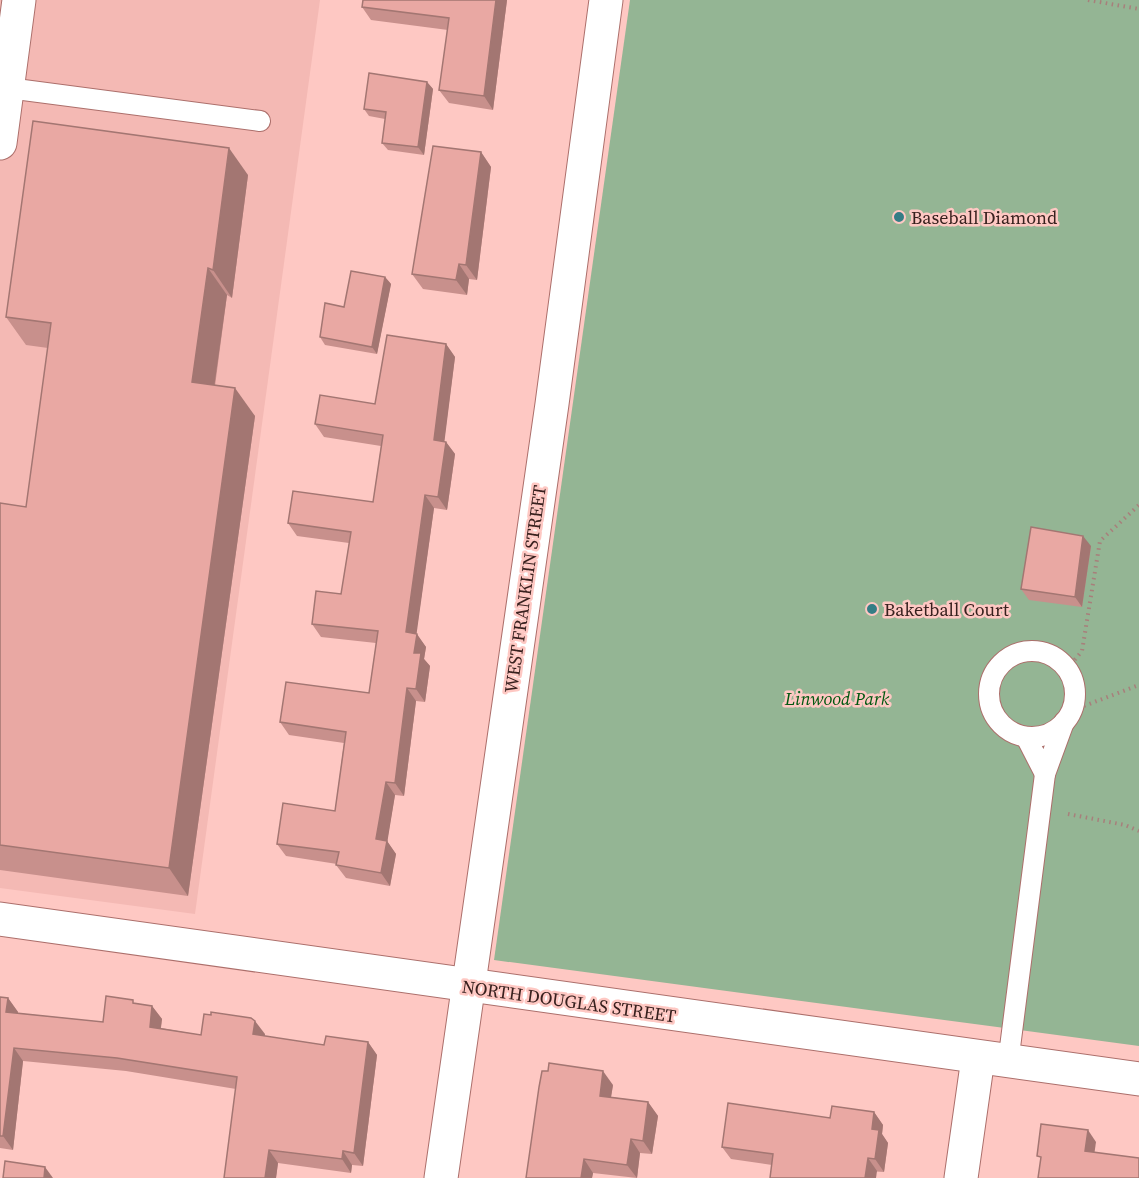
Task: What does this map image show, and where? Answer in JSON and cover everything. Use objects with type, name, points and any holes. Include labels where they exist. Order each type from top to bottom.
[{"type":"street","points":[[0,143],[20,0]]},
{"type":"street","name":"WEST FRANKLIN STREET","points":[[441,1178],[552,404],[606,0]]},
{"type":"street","name":"NORTH DOUGLAS STREET","points":[[0,919],[1139,1079]]},
{"type":"street","points":[[962,1178],[993,1060]]},
{"type":"lane","points":[[8,88],[260,121]]},
{"type":"lane","points":[[993,1060],[1041,809],[1045,774],[1068,716],[1073,682],[1067,669],[1057,660],[1044,653],[1030,651],[1017,654],[1004,661],[995,672],[990,685],[989,699],[993,713],[1001,725],[1013,733],[1026,737],[1040,736],[1054,731],[1068,716]]},
{"type":"lane","points":[[1026,737],[1045,774]]},
{"type":"path","points":[[1088,0],[1139,9]]},
{"type":"path","points":[[1067,669],[1082,651],[1100,541],[1139,505]]},
{"type":"path","points":[[1068,716],[1139,685]]},
{"type":"path","points":[[1041,809],[1125,825],[1139,831]]},
{"type":"shaded area","points":[[0,0],[320,0],[195,914],[0,888]]},
{"type":"green space","name":"Linwood Park","points":[[630,0],[1139,0],[1139,1046],[494,960]]},
{"type":"building","points":[[363,0],[496,0],[484,96],[439,90],[449,18],[362,7]]},
{"type":"building","points":[[369,73],[427,82],[418,147],[382,143],[386,112],[364,109]]},
{"type":"building","points":[[33,121],[229,148],[213,270],[208,268],[192,382],[235,388],[169,868],[0,845],[0,503],[26,507],[51,323],[6,317]]},
{"type":"building","points":[[433,146],[481,152],[466,265],[459,264],[456,280],[412,274]]},
{"type":"building","points":[[351,271],[385,277],[372,347],[320,337],[325,303],[344,307]]},
{"type":"building","points":[[387,335],[446,344],[434,440],[446,442],[438,497],[425,495],[406,632],[417,634],[414,653],[421,653],[416,689],[407,688],[395,783],[386,782],[376,839],[387,841],[381,873],[336,865],[339,852],[277,844],[283,803],[335,811],[346,732],[280,722],[286,682],[369,693],[378,631],[312,624],[316,591],[341,594],[351,532],[288,523],[293,491],[373,502],[383,435],[315,424],[320,395],[375,404]]},
{"type":"building","points":[[1031,527],[1083,536],[1075,597],[1021,589]]},
{"type":"building","points":[[106,996],[133,1000],[133,1003],[152,1006],[150,1027],[201,1035],[204,1014],[211,1015],[211,1012],[251,1018],[255,1021],[253,1034],[324,1045],[326,1036],[368,1042],[354,1153],[343,1151],[342,1159],[269,1150],[265,1178],[224,1178],[237,1077],[117,1058],[14,1048],[3,1136],[0,1136],[0,997],[8,998],[6,1012],[103,1022]]},
{"type":"building","points":[[549,1063],[603,1071],[600,1096],[648,1102],[643,1141],[631,1139],[627,1165],[584,1159],[581,1178],[526,1178],[542,1071],[548,1071]]},
{"type":"building","points":[[728,1103],[830,1118],[832,1106],[874,1112],[872,1129],[879,1130],[875,1159],[868,1158],[865,1178],[770,1178],[773,1154],[722,1147]]},
{"type":"building","points":[[1041,1124],[1088,1130],[1085,1151],[1139,1158],[1139,1178],[1038,1178],[1041,1157],[1037,1156]]},
{"type":"building","points":[[5,1161],[45,1167],[44,1178],[3,1178]]},
{"type":"place","name":"Baseball Diamond","points":[[899,217]]},
{"type":"place","name":"Baketball Court","points":[[872,609]]}]
